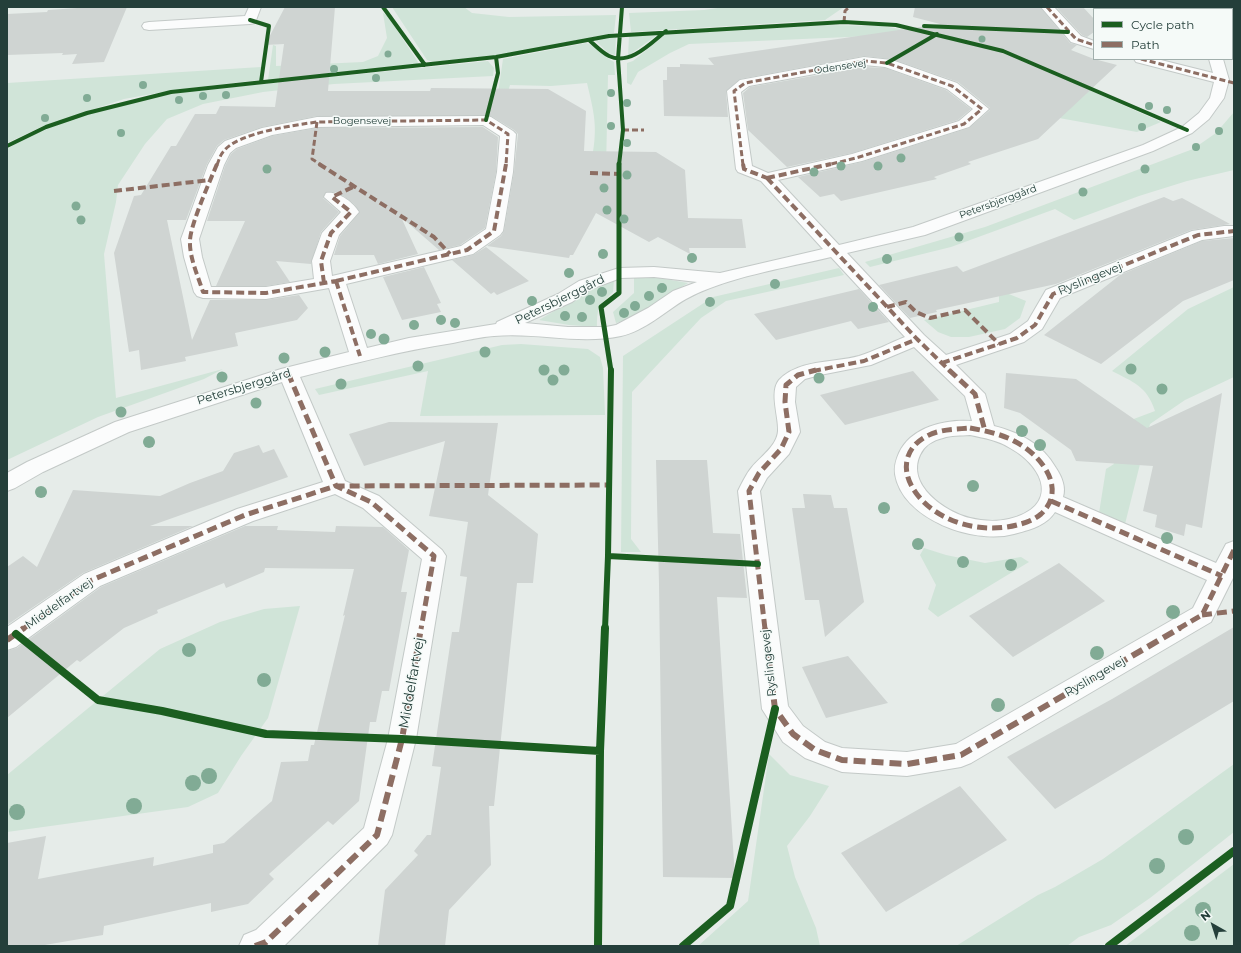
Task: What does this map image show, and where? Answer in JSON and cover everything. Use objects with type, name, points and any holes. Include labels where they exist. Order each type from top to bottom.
[{"type":"street","points":[[149,26],[250,20],[255,7]]},
{"type":"street","points":[[1047,7],[1076,40],[1093,45]]},
{"type":"street","points":[[1145,60],[1222,80]]},
{"type":"street","points":[[1216,60],[1222,80]]},
{"type":"street","name":"Odensevej","points":[[767,178],[856,158],[936,133],[964,124],[982,109],[952,86],[887,63],[864,61],[745,83],[734,91],[744,169],[767,178],[836,252]]},
{"type":"street","name":"Petersbjerggård","points":[[7,483],[35,468],[122,427],[288,373],[409,344],[494,330],[527,329],[568,333],[606,334],[622,330],[655,312],[680,295],[722,278],[919,231],[1148,148],[1186,130],[1204,116],[1217,98],[1222,80]]},
{"type":"street","name":"Bogensevej","points":[[486,120],[508,134],[505,172],[494,230],[467,250],[330,282],[266,293],[203,292],[190,239],[210,180],[224,150],[239,141],[292,125],[317,122],[486,120]]},
{"type":"street","points":[[332,197],[351,212],[331,233],[321,261],[360,356]]},
{"type":"street","name":"Ryslingevej","points":[[942,363],[1017,338],[1035,325],[1053,294],[1198,235],[1234,231]]},
{"type":"street","points":[[836,252],[917,340],[975,394],[985,431]]},
{"type":"street","name":"Petersbjerggård","points":[[494,330],[524,318],[565,298],[585,285],[619,273],[654,272],[722,278]]},
{"type":"street","name":"Ryslingevej","points":[[917,340],[864,361],[818,369],[798,375],[786,385],[785,402],[789,432],[781,449],[759,474],[749,491],[775,709],[793,734],[815,750],[842,760],[906,764],[961,755],[1202,616],[1234,550]]},
{"type":"street","points":[[288,373],[336,486]]},
{"type":"street","points":[[970,428],[996,433],[1022,445],[1039,458],[1050,473],[1054,491],[1051,501],[1045,510],[1030,522],[1006,528],[983,528],[965,525],[948,519],[925,504],[910,487],[905,471],[907,456],[916,444],[930,435],[946,430],[970,428]]},
{"type":"street","name":"Middelfartvej","points":[[7,640],[92,580],[245,515],[336,486],[371,502],[434,556],[402,739],[377,835],[266,942],[255,946]]},
{"type":"street","points":[[1051,501],[1222,576]]},
{"type":"green space","points":[[392,7],[464,7],[472,13],[509,17],[616,15],[614,33],[502,55],[433,62],[427,60]]},
{"type":"green space","points":[[724,7],[844,7],[825,20],[631,32],[629,13],[704,10]]},
{"type":"green space","points":[[383,13],[387,15],[418,62],[417,64],[268,80],[273,45],[276,46],[276,66],[363,62],[378,56],[387,38]]},
{"type":"green space","points":[[825,25],[882,26],[931,34],[887,59],[878,57],[871,36],[689,44],[670,53],[638,72],[631,85],[627,83],[627,63],[633,61],[666,34],[677,32]]},
{"type":"green space","points":[[660,33],[628,56],[629,36]]},
{"type":"green space","points":[[616,37],[615,55],[608,53],[595,40]]},
{"type":"green space","points":[[586,43],[593,46],[614,62],[615,75],[608,75],[606,169],[592,158],[595,128],[592,103],[587,83],[551,86],[510,85],[500,118],[495,114],[503,59]]},
{"type":"green space","points":[[1013,56],[1161,122],[1137,132],[1059,118]]},
{"type":"green space","points":[[488,61],[494,68],[493,76],[334,84],[263,92],[203,104],[167,119],[145,144],[118,185],[116,202],[104,254],[116,398],[223,369],[204,379],[98,417],[7,460],[7,149],[48,128],[70,120],[115,106],[183,92]]},
{"type":"green space","points":[[261,67],[260,80],[174,90],[124,99],[41,127],[7,143],[7,83]]},
{"type":"green space","points":[[1234,112],[1234,170],[1187,181],[1139,196],[1074,220],[1055,209],[951,247],[870,267],[865,262],[985,227],[1193,149],[1216,133]]},
{"type":"green space","points":[[839,268],[844,275],[726,301],[701,318],[632,392],[631,539],[641,552],[621,552],[623,356],[713,297]]},
{"type":"green space","points":[[648,276],[688,283],[630,319],[616,323],[613,312],[634,293],[634,277]]},
{"type":"green space","points":[[614,280],[613,292],[598,310],[597,327],[569,325],[539,320],[595,287]]},
{"type":"green space","points":[[1234,287],[1234,377],[1185,400],[1150,424],[1125,524],[1099,513],[1106,469],[1114,464],[1099,432],[1155,411],[1148,396],[1143,390],[1133,382],[1112,371],[1188,309]]},
{"type":"green space","points":[[999,290],[1026,301],[1020,318],[1005,329],[969,337],[951,337],[938,332],[924,320],[999,302]]},
{"type":"green space","points":[[521,344],[588,349],[600,357],[603,368],[605,415],[420,416],[428,371],[319,395],[315,389],[502,345]]},
{"type":"green space","points":[[924,548],[946,555],[985,563],[1021,557],[1029,562],[938,617],[928,609],[936,585],[920,555]]},
{"type":"green space","points":[[300,606],[268,718],[241,756],[218,793],[188,807],[7,832],[7,775],[160,649],[220,622],[264,609]]},
{"type":"green space","points":[[769,754],[790,775],[829,786],[810,816],[787,846],[795,877],[816,928],[820,946],[698,946],[748,901]]},
{"type":"green space","points":[[1234,764],[1234,832],[1150,898],[1111,925],[1079,937],[1067,946],[956,946],[1038,895],[1055,887],[1103,859]]},
{"type":"green space","points":[[1234,864],[1234,946],[1125,946]]},
{"type":"building","points":[[92,7],[127,7],[104,62],[72,64],[77,54],[7,55],[7,14],[47,12],[48,10]]},
{"type":"building","points":[[285,7],[335,7],[328,91],[430,91],[431,88],[548,89],[586,111],[584,151],[656,152],[685,170],[688,218],[742,219],[746,248],[689,248],[690,254],[658,237],[649,242],[596,213],[573,255],[570,255],[569,258],[487,246],[501,236],[504,231],[514,172],[518,134],[491,116],[317,116],[262,127],[224,140],[217,146],[207,164],[186,220],[167,220],[192,340],[210,300],[266,300],[299,295],[308,308],[297,320],[235,333],[238,346],[185,357],[186,361],[141,370],[139,350],[129,352],[114,253],[134,196],[141,195],[171,146],[176,146],[195,114],[216,114],[220,106],[275,107],[284,44],[265,45]]},
{"type":"building","points":[[915,7],[1040,7],[1070,43],[1077,45],[1071,50],[1093,59],[1093,60],[1117,65],[1038,139],[968,162],[971,164],[934,177],[937,179],[841,201],[834,194],[820,197],[798,177],[862,162],[969,128],[990,110],[990,108],[958,82],[892,59],[864,56],[740,79],[726,91],[728,117],[664,116],[663,80],[667,80],[667,67],[680,67],[680,64],[714,65],[708,58],[940,24],[913,17]]},
{"type":"building","points":[[1056,7],[1083,7],[1093,18],[1093,33],[1087,37],[1082,35]]},
{"type":"building","points":[[864,67],[885,68],[946,90],[971,109],[958,120],[852,153],[787,167],[748,130],[743,93],[750,87]]},
{"type":"building","points":[[483,127],[498,137],[496,172],[485,228],[460,245],[439,250],[401,217],[418,254],[378,264],[374,255],[334,255],[340,236],[360,212],[354,204],[345,197],[336,192],[326,192],[323,198],[339,212],[321,232],[311,264],[276,261],[290,282],[266,286],[216,286],[245,221],[207,221],[225,166],[231,154],[237,149],[272,136],[317,128]]},
{"type":"building","points":[[1164,197],[1173,201],[1182,198],[1230,224],[1191,230],[1056,284],[936,310],[937,312],[910,318],[879,285],[957,266],[963,272]]},
{"type":"building","points":[[1234,238],[1234,280],[1183,301],[1101,364],[1044,335],[1120,275],[1202,241]]},
{"type":"building","points":[[486,247],[529,281],[497,295],[494,292],[491,294],[452,260],[473,255]]},
{"type":"building","points":[[424,267],[441,303],[437,304],[441,312],[402,320],[383,277]]},
{"type":"building","points":[[859,289],[889,322],[858,329],[851,321],[776,340],[754,314]]},
{"type":"building","points":[[913,371],[939,400],[845,425],[820,395]]},
{"type":"building","points":[[1006,373],[1076,379],[1147,428],[1222,393],[1202,528],[1186,524],[1184,536],[1155,527],[1157,515],[1143,511],[1153,466],[1076,461],[1071,450],[1020,413],[1004,408]]},
{"type":"building","points":[[389,422],[498,423],[488,495],[538,534],[533,583],[517,583],[494,806],[489,806],[491,865],[449,910],[445,946],[378,946],[385,890],[418,855],[414,851],[427,835],[431,835],[441,767],[432,766],[452,632],[459,632],[467,577],[460,576],[468,522],[429,516],[445,441],[364,466],[349,434]]},
{"type":"building","points":[[259,445],[263,453],[274,449],[288,477],[150,526],[193,526],[83,573],[7,625],[7,567],[23,556],[37,567],[73,490],[160,496],[223,471],[234,453]]},
{"type":"building","points":[[656,460],[707,460],[713,533],[740,534],[747,598],[717,597],[735,878],[663,877]]},
{"type":"building","points":[[803,494],[831,495],[834,508],[847,508],[864,602],[825,637],[819,600],[805,600],[792,508],[805,508]]},
{"type":"building","points":[[245,526],[278,526],[277,530],[335,532],[336,526],[383,527],[409,550],[401,592],[407,592],[389,691],[382,691],[376,722],[370,722],[359,801],[333,825],[328,821],[269,874],[274,879],[248,904],[211,912],[211,903],[104,926],[103,935],[39,946],[7,946],[7,843],[46,836],[38,879],[154,857],[153,866],[213,853],[213,845],[224,843],[272,801],[281,762],[308,761],[311,745],[314,745],[345,615],[343,616],[354,569],[265,568],[264,572],[226,588],[224,583],[157,610],[158,613],[124,628],[80,662],[77,660],[7,718],[7,651],[17,648],[101,587]]},
{"type":"building","points":[[1059,563],[1105,601],[1013,657],[969,616]]},
{"type":"building","points":[[1234,627],[1234,701],[1055,809],[1007,757],[1112,699]]},
{"type":"building","points":[[848,656],[888,703],[826,718],[802,667]]},
{"type":"building","points":[[960,786],[1007,840],[886,912],[841,853]]},
{"type":"marked path","points":[[844,22],[845,11],[849,7]]},
{"type":"marked path","points":[[1047,7],[1076,39],[1093,45]]},
{"type":"marked path","points":[[1145,60],[1234,83]]},
{"type":"marked path","points":[[767,178],[856,158],[964,124],[982,109],[952,86],[887,63],[864,61],[745,83],[734,91],[744,169],[767,178],[917,339],[975,394],[985,431]]},
{"type":"marked path","points":[[336,281],[266,293],[203,292],[193,257],[190,239],[205,193],[216,165],[224,150],[231,145],[254,135],[296,125],[317,122],[486,120],[508,134],[505,172],[494,231],[467,250],[336,281],[360,356]]},
{"type":"marked path","points":[[317,122],[312,159],[434,237],[450,254]]},
{"type":"marked path","points":[[623,130],[644,130]]},
{"type":"marked path","points":[[590,173],[618,174]]},
{"type":"marked path","points":[[114,191],[210,180]]},
{"type":"marked path","points":[[324,283],[321,261],[331,233],[351,212],[332,197],[355,186]]},
{"type":"marked path","points":[[942,363],[1017,338],[1035,325],[1053,294],[1198,235],[1234,231]]},
{"type":"marked path","points":[[887,307],[906,302],[916,312],[930,318],[965,310],[999,344]]},
{"type":"marked path","points":[[917,339],[864,361],[818,369],[798,375],[786,385],[785,402],[789,432],[781,449],[759,473],[749,491],[775,709],[793,734],[815,750],[842,760],[907,764],[961,755],[1202,615],[1234,550]]},
{"type":"marked path","points":[[255,946],[266,942],[377,835],[402,739],[434,556],[371,502],[336,486],[288,373]]},
{"type":"marked path","points":[[970,428],[997,434],[1010,439],[1030,450],[1044,465],[1049,474],[1053,492],[1051,501],[1045,510],[1035,519],[1007,528],[989,529],[965,525],[941,515],[918,497],[910,486],[906,474],[906,461],[915,444],[923,438],[937,432],[970,428]]},
{"type":"marked path","points":[[7,640],[92,580],[245,515],[336,486],[610,485]]},
{"type":"marked path","points":[[1051,501],[1222,576]]},
{"type":"marked path","points":[[1202,615],[1234,611]]},
{"type":"cycle path","points":[[383,7],[425,65]]},
{"type":"cycle path","points":[[598,946],[600,751],[608,556],[611,365],[601,307],[619,293],[618,174],[623,130],[618,59],[622,7]]},
{"type":"cycle path","points":[[250,20],[269,26],[261,82]]},
{"type":"cycle path","points":[[7,146],[46,127],[87,113],[129,101],[171,92],[496,57],[609,36],[844,22],[896,25],[1003,51],[1187,130]]},
{"type":"cycle path","points":[[924,26],[1068,32]]},
{"type":"cycle path","points":[[589,40],[609,56],[617,59],[632,56],[647,47],[666,31]]},
{"type":"cycle path","points":[[887,63],[937,34]]},
{"type":"cycle path","points":[[486,120],[498,73],[496,57]]},
{"type":"cycle path","points":[[608,556],[758,564]]},
{"type":"cycle path","points":[[16,634],[98,700],[162,711],[266,734],[402,739],[600,751]]},
{"type":"cycle path","points":[[683,946],[730,906],[775,709]]},
{"type":"cycle path","points":[[1109,946],[1234,851]]}]
